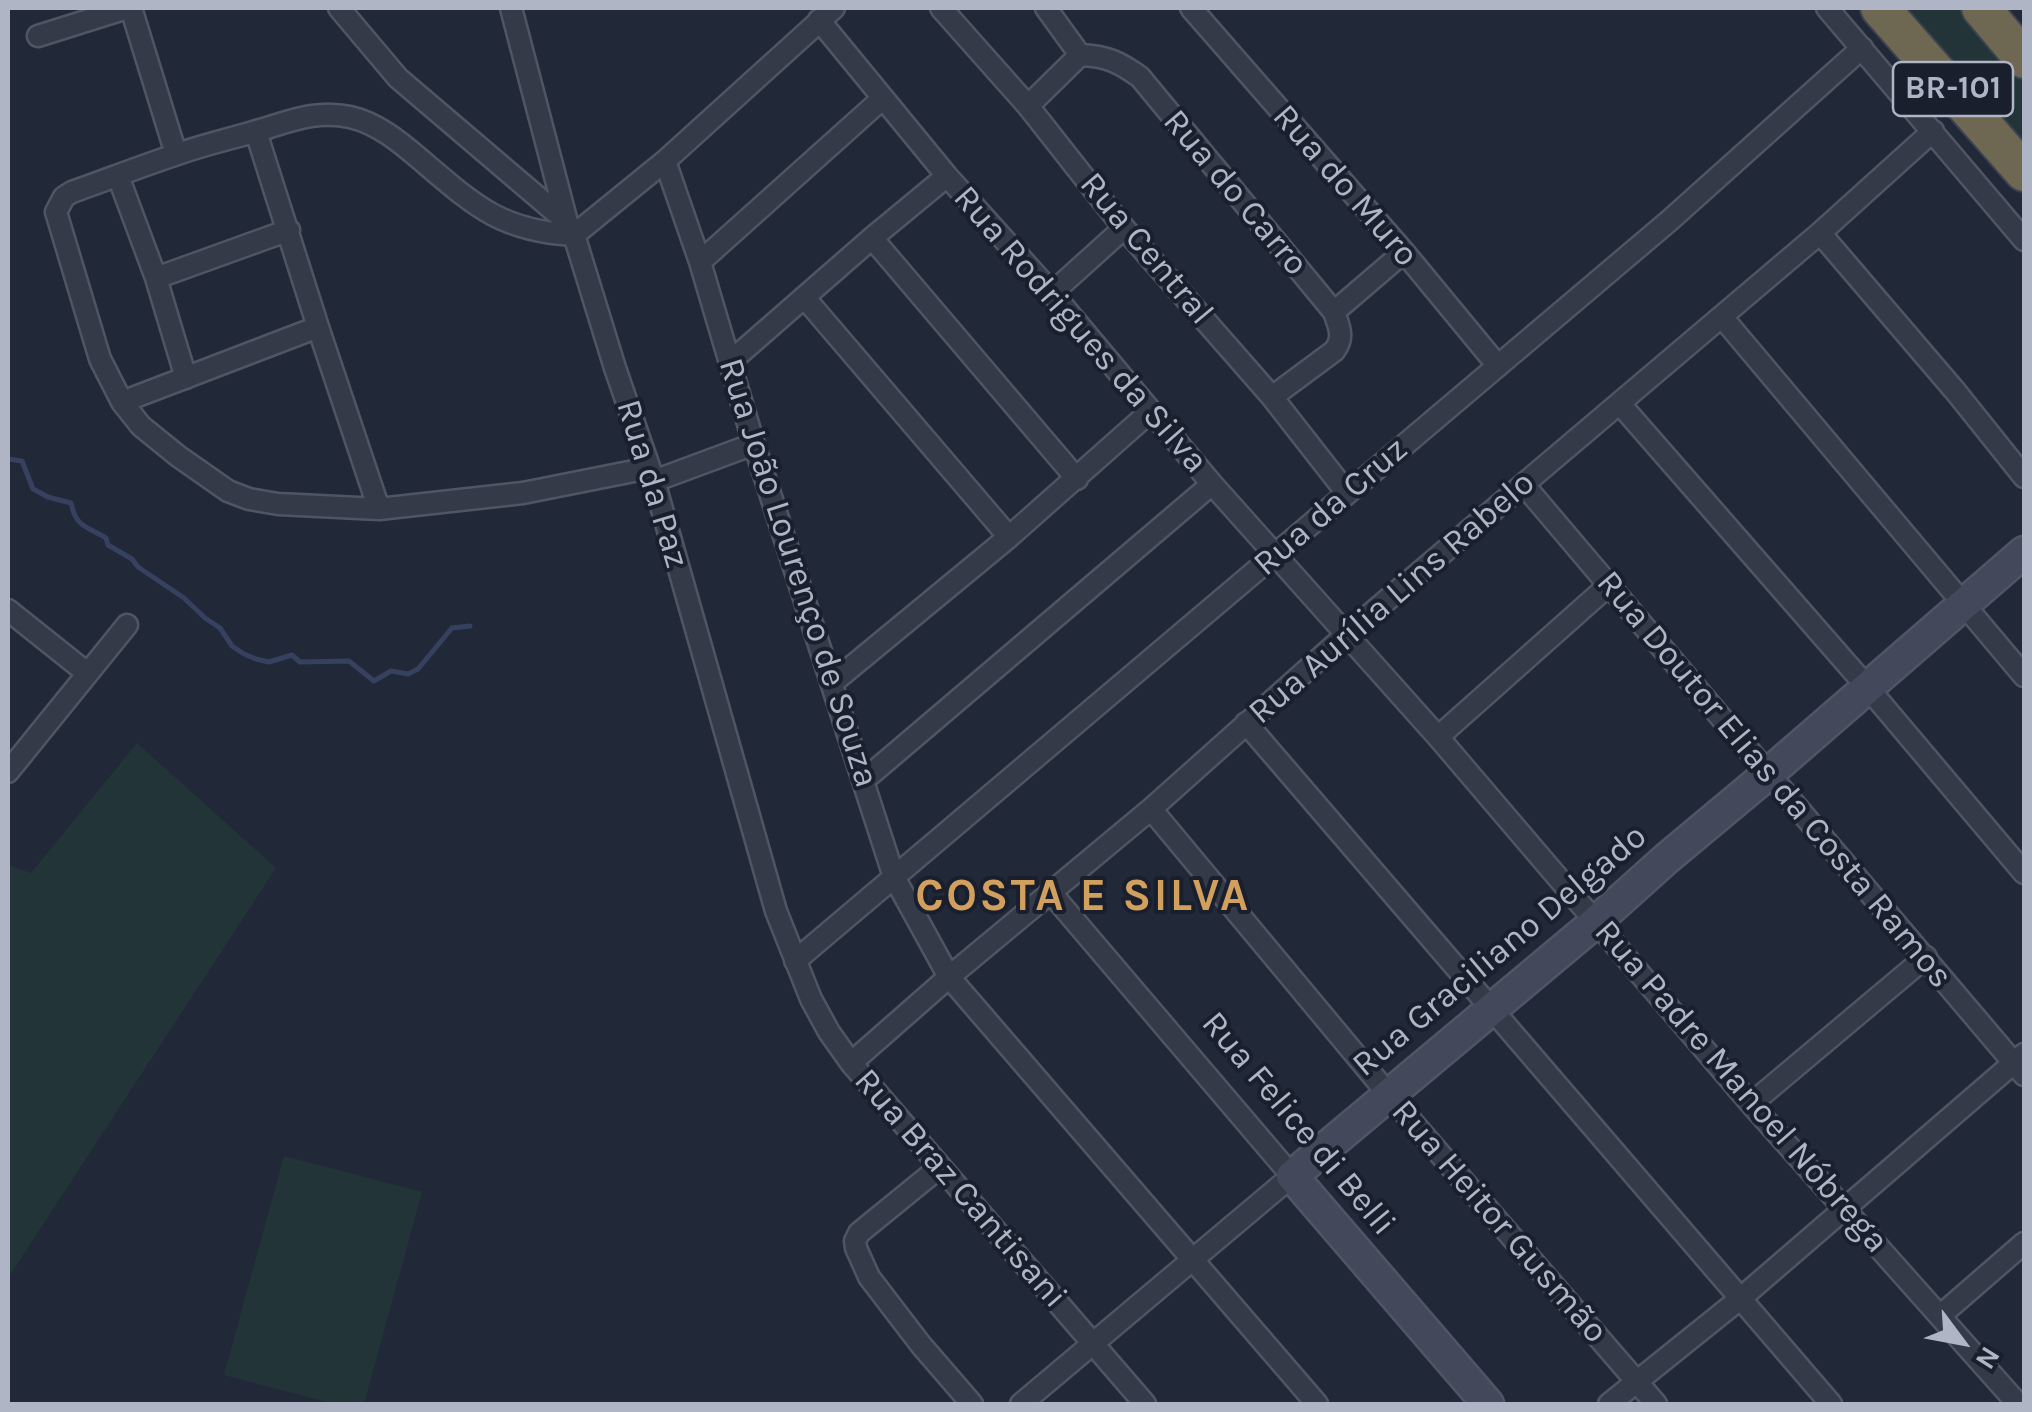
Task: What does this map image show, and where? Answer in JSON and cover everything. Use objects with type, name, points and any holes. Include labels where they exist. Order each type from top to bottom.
[{"type":"highway","name":"BR-101","points":[[1880,8],[2024,172]]},
{"type":"highway","name":"BR-101","points":[[1981,8],[2024,59]]},
{"type":"street","points":[[38,36],[129,8],[176,154]]},
{"type":"street","points":[[339,8],[398,78],[571,228]]},
{"type":"street","name":"Rua da Paz","points":[[511,8],[571,228],[652,475],[776,911],[795,960]]},
{"type":"street","name":"Rua Central","points":[[942,8],[1028,106],[1124,228],[1272,397],[1347,493]]},
{"type":"street","points":[[1028,106],[1080,55],[1046,8]]},
{"type":"street","name":"Rua do Muro","points":[[1190,8],[1404,252],[1498,366]]},
{"type":"street","points":[[1827,8],[2024,240]]},
{"type":"street","points":[[754,444],[652,475],[379,509],[249,499],[228,492],[178,456],[142,426],[122,402],[100,359],[56,212],[64,197],[72,192],[176,154],[304,116],[333,114],[354,117],[391,136],[479,208],[504,222],[531,230],[571,228],[610,208],[826,14]]},
{"type":"street","name":"Rua Rodrigues da Silva","points":[[826,14],[883,98],[948,176],[1212,484],[1347,634]]},
{"type":"street","name":"Rua da Cruz","points":[[795,960],[1669,221],[1862,48]]},
{"type":"street","name":"Rua do Carro","points":[[1080,55],[1099,55],[1119,62],[1140,77],[1334,312]]},
{"type":"street","points":[[700,262],[883,98]]},
{"type":"street","name":"Rua Aurília Lins Rabelo","points":[[851,1064],[1150,809],[1347,634],[1820,233],[1933,131]]},
{"type":"street","points":[[256,132],[379,509]]},
{"type":"street","name":"Rua João Lourenço de Souza","points":[[665,161],[894,878],[949,978],[1317,1404]]},
{"type":"street","points":[[118,176],[156,278],[186,378]]},
{"type":"street","points":[[730,362],[948,176]]},
{"type":"street","points":[[1052,293],[1124,228]]},
{"type":"street","points":[[156,278],[288,230]]},
{"type":"street","points":[[1820,233],[2024,477]]},
{"type":"street","points":[[872,238],[1076,478]]},
{"type":"street","points":[[1272,397],[1334,351],[1341,332],[1334,312],[1404,252]]},
{"type":"street","points":[[804,297],[1009,537]]},
{"type":"street","points":[[1722,317],[2024,676]]},
{"type":"street","points":[[122,402],[318,328]]},
{"type":"street","points":[[1620,404],[2024,874]]},
{"type":"street","points":[[832,684],[1009,537],[1150,412]]},
{"type":"street","points":[[864,780],[1212,484]]},
{"type":"street","name":"Rua Doutor Elias da Costa Ramos","points":[[1524,486],[2021,1064]]},
{"type":"street","name":"Rua Graciliano Delgado","points":[[1021,1404],[1597,921],[2024,552]]},
{"type":"street","points":[[1438,737],[1609,586]]},
{"type":"street","points":[[8,610],[86,673]]},
{"type":"street","points":[[8,772],[127,625]]},
{"type":"street","name":"Rua Padre Manoel Nóbrega","points":[[1347,634],[1751,1104],[2018,1404]]},
{"type":"street","points":[[1246,723],[1832,1404]]},
{"type":"street","name":"Rua Heitor Gusmão","points":[[1150,809],[1656,1404]]},
{"type":"street","name":"Rua Felice di Belli","points":[[1052,893],[1488,1404]]},
{"type":"street","points":[[1751,1104],[1926,957]]},
{"type":"street","name":"Rua Braz Cantisani","points":[[795,960],[829,1032],[851,1064],[1145,1404]]},
{"type":"street","points":[[1610,1404],[2021,1064]]},
{"type":"street","points":[[940,1167],[859,1232],[856,1240],[859,1258],[869,1277],[972,1404]]},
{"type":"street","points":[[1941,1315],[2024,1243]]},
{"type":"shaded area","points":[[1903,8],[1969,8],[2024,74],[2024,149]]},
{"type":"shaded area","points":[[137,743],[276,868],[8,1278],[8,865],[31,873]]},
{"type":"shaded area","points":[[284,1156],[422,1192],[364,1404],[334,1404],[224,1375]]},
{"type":"waterway","points":[[8,459],[22,461],[33,489],[71,503],[83,525],[184,598],[220,628],[232,646],[256,659],[269,662],[292,655],[300,662],[349,661],[374,681],[391,671],[408,674],[418,669],[452,628],[470,626]]},
{"type":"district","name":"COSTA E SILVA","points":[[1083,897]]}]
